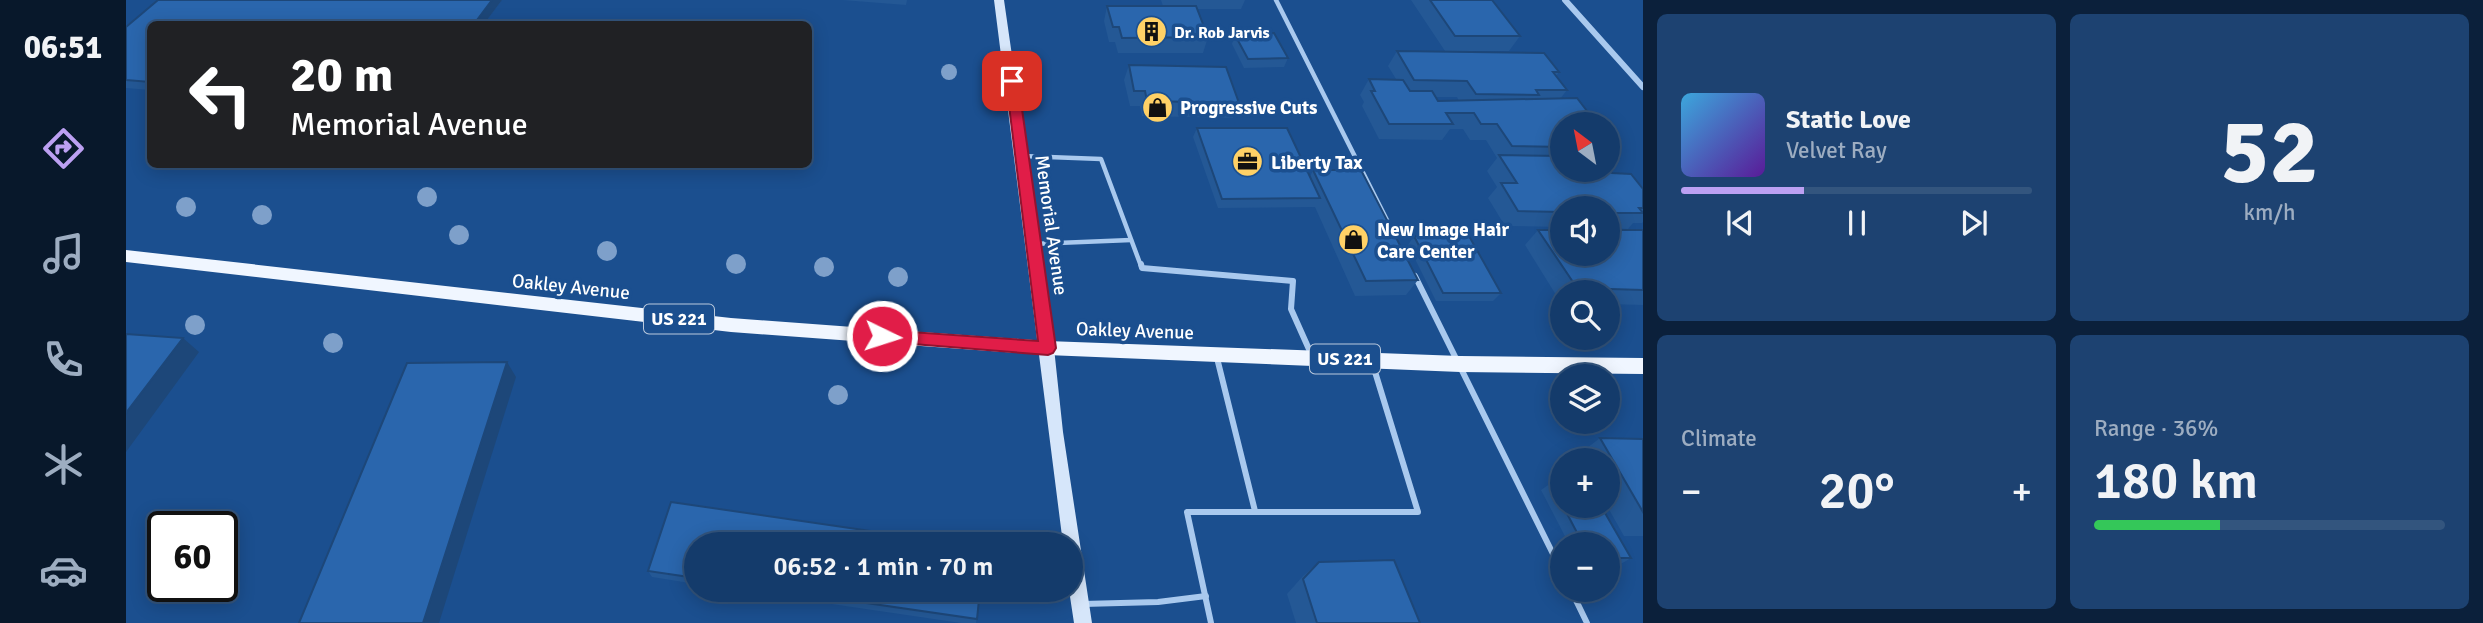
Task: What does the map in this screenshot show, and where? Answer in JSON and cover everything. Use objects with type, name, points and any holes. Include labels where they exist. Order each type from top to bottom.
[{"type":"main road","name":"Memorial Avenue","points":[[999,0],[1048,348],[1055,432],[1083,623]]},
{"type":"main road","name":"Oakley Avenue","points":[[126,256],[731,325],[1048,348],[1460,364],[1643,366]]},
{"type":"street","points":[[1565,0],[1643,87]]},
{"type":"lane","points":[[1276,0],[1399,244]]},
{"type":"lane","points":[[1022,156],[1101,159],[1142,268],[1293,281],[1291,309],[1313,358]]},
{"type":"lane","points":[[1033,244],[1131,240]]},
{"type":"lane","points":[[1411,268],[1550,547]]},
{"type":"lane","points":[[1216,354],[1255,511]]},
{"type":"lane","points":[[1212,623],[1188,512],[1418,512],[1372,360]]},
{"type":"lane","points":[[1080,604],[1158,602],[1206,596]]},
{"type":"lane","points":[[1577,602],[1587,623]]},
{"type":"building","points":[[158,0],[492,0],[476,21],[147,21],[147,82],[126,80],[126,27]]},
{"type":"building","points":[[1430,0],[1492,0],[1520,36],[1455,36]]},
{"type":"building","points":[[1107,6],[1196,6],[1208,37],[1122,38],[1119,27],[1113,27]]},
{"type":"building","points":[[1274,33],[1288,58],[1248,59],[1235,35]]},
{"type":"building","points":[[1397,51],[1544,53],[1559,72],[1553,72],[1567,90],[1536,90],[1539,95],[1476,94],[1467,81],[1414,80]]},
{"type":"building","points":[[1129,65],[1226,67],[1239,103],[1147,101],[1145,91],[1134,91]]},
{"type":"building","points":[[1369,79],[1403,80],[1410,91],[1432,91],[1438,101],[1577,98],[1588,112],[1550,112],[1550,147],[1512,146],[1497,124],[1481,124],[1474,113],[1446,113],[1453,124],[1389,124],[1371,91],[1375,91]]},
{"type":"building","name":"Liberty Tax","points":[[1197,128],[1287,128],[1320,198],[1222,199]]},
{"type":"building","points":[[1499,155],[1550,156],[1550,182],[1620,182],[1620,173],[1631,174],[1643,189],[1643,208],[1639,208],[1643,213],[1620,213],[1620,196],[1550,196],[1550,212],[1518,211],[1501,183],[1517,183]]},
{"type":"building","points":[[1313,170],[1361,170],[1418,280],[1366,281]]},
{"type":"building","points":[[1538,230],[1550,230],[1550,248]]},
{"type":"building","points":[[1620,230],[1643,230],[1643,290],[1620,289],[1620,280],[1572,280],[1562,266],[1620,266]]},
{"type":"building","points":[[1414,236],[1469,236],[1501,293],[1443,293]]},
{"type":"building","points":[[126,334],[183,338],[126,413]]},
{"type":"building","points":[[507,362],[423,623],[299,623],[407,363]]},
{"type":"building","points":[[1600,438],[1643,439],[1643,512],[1620,472],[1620,448],[1606,448]]},
{"type":"building","points":[[671,502],[877,532],[684,532],[684,576],[648,571]]},
{"type":"building","points":[[1569,518],[1608,518],[1616,532],[1577,532]]},
{"type":"building","points":[[1620,539],[1631,558],[1620,558]]},
{"type":"building","points":[[1394,560],[1420,623],[1317,623],[1303,579],[1319,562]]},
{"type":"building","points":[[860,602],[979,602],[977,619]]},
{"type":"place","name":"Dr. Rob Jarvis","points":[[1151,32]]},
{"type":"place","name":"Progressive Cuts","points":[[1157,107]]},
{"type":"place","name":"Liberty Tax","points":[[1248,162]]},
{"type":"place","name":"New Image Hair Care Center","points":[[1354,240]]},
{"type":"route","points":[[882,336],[1048,348],[1012,81]]}]
